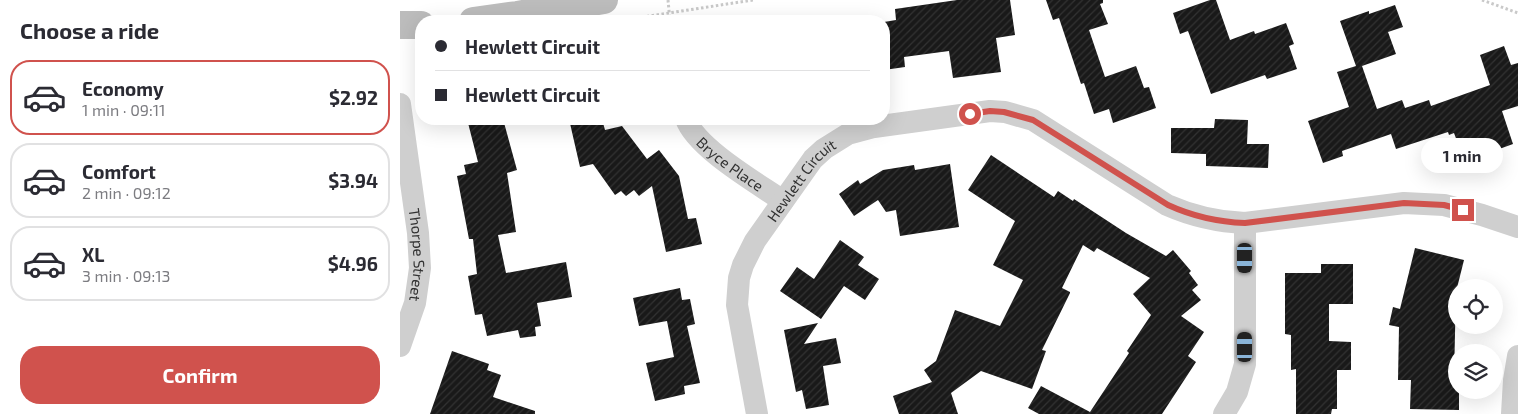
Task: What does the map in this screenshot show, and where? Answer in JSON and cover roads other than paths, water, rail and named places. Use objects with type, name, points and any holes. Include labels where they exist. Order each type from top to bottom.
[{"type":"street","points":[[522,15],[604,0]]},
{"type":"street","points":[[400,25],[415,25]]},
{"type":"street","name":"Thorpe Street","points":[[400,104],[418,233],[420,268],[415,303],[400,346]]},
{"type":"street","name":"Hewlett Circuit","points":[[890,125],[990,111],[1004,112],[1033,120],[1168,205],[1186,213],[1225,222],[1245,223],[1404,203],[1444,205],[1518,227]]},
{"type":"street","name":"Bryce Place","points":[[689,125],[695,135],[715,154],[783,201]]},
{"type":"street","name":"Hewlett Circuit","points":[[757,414],[737,305],[739,278],[743,265],[755,241],[813,159],[824,149],[848,134],[888,125]]},
{"type":"street","points":[[1224,414],[1237,392],[1245,364],[1245,223]]},
{"type":"street","points":[[1512,414],[1514,380],[1518,356]]}]
